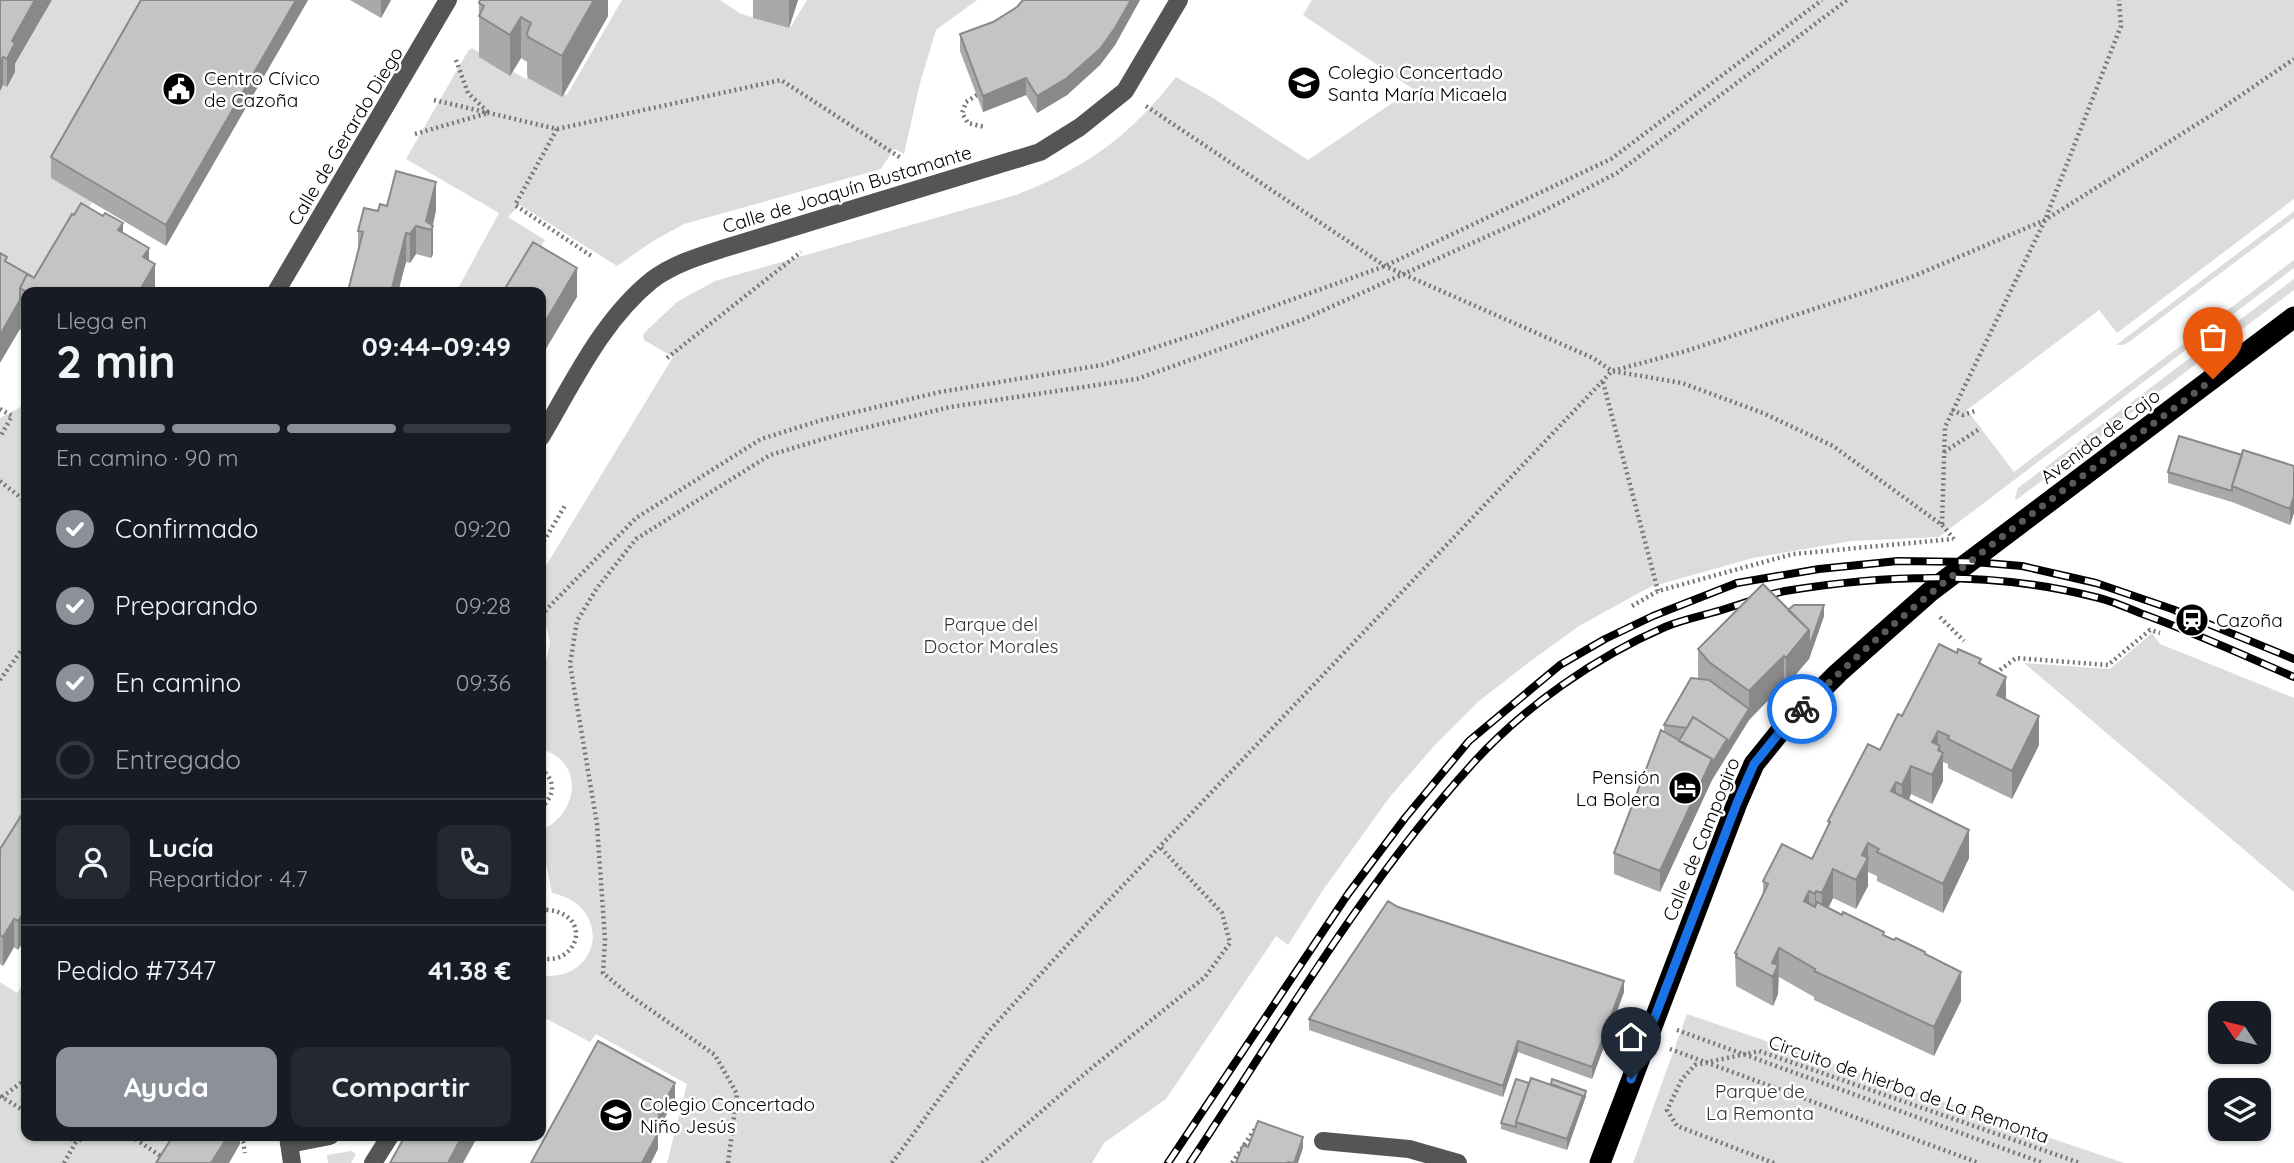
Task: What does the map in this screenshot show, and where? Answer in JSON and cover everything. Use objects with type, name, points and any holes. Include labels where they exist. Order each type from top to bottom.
[{"type":"highway","name":"Avenida de Cajo","points":[[1927,594],[2294,317]]},
{"type":"highway","name":"Calle de Campogiro","points":[[1600,1163],[1754,764],[1783,728],[1838,673],[1927,594]]},
{"type":"street","name":"Calle de Gerardo Diego","points":[[279,287],[448,0]]},
{"type":"street","name":"Calle de Joaquín Bustamante","points":[[546,429],[612,319],[653,280],[688,260],[1040,152],[1080,127],[1125,92],[1179,0]]},
{"type":"street","points":[[288,1141],[292,1163]]},
{"type":"street","points":[[373,1163],[387,1141]]},
{"type":"street","points":[[1323,1141],[1409,1149],[1458,1163]]},
{"type":"path","points":[[546,610],[636,518],[761,439],[822,420],[940,392],[1101,365],[1385,266],[1611,159],[1822,0]]},
{"type":"path","points":[[728,1163],[737,1094],[715,1055],[628,994],[603,973],[605,940],[597,824],[570,664],[577,621],[597,587],[636,539],[770,455],[840,434],[950,407],[1137,379],[1304,319],[1541,212],[1617,173],[1847,0]]},
{"type":"path","points":[[1942,525],[1945,427],[2045,220],[2121,26],[2119,0]]},
{"type":"path","points":[[892,1163],[988,1032],[1612,371],[1686,351],[1914,276],[2045,220],[2218,111],[2294,59]]},
{"type":"path","points":[[456,61],[468,93],[489,113]]},
{"type":"path","points":[[434,100],[556,129],[781,79],[901,158]]},
{"type":"path","points":[[977,96],[966,102],[962,113],[968,123],[985,127]]},
{"type":"path","points":[[1146,106],[1385,266],[1592,358],[1612,371],[1682,383],[1763,413],[1833,446],[1942,525],[1954,539],[1793,554],[1657,591],[1632,606]]},
{"type":"path","points":[[415,134],[489,113]]},
{"type":"path","points":[[556,129],[515,205],[593,257]]},
{"type":"path","points":[[667,358],[803,251]]},
{"type":"path","points":[[1603,381],[1657,591]]},
{"type":"path","points":[[0,409],[12,416],[0,437]]},
{"type":"path","points":[[1952,410],[1963,415],[1975,411]]},
{"type":"path","points":[[1944,452],[1981,428]]},
{"type":"path","points":[[0,481],[21,498]]},
{"type":"path","points":[[546,538],[566,504]]},
{"type":"path","points":[[1927,594],[1964,641]]},
{"type":"path","points":[[2000,670],[2016,658],[2108,665],[2150,629],[2160,633]]},
{"type":"path","points":[[0,680],[21,651]]},
{"type":"path","points":[[546,773],[550,776],[553,787],[546,804]]},
{"type":"path","points":[[982,1163],[1089,1070],[1205,977],[1230,943],[1222,913],[1160,847]]},
{"type":"path","points":[[546,910],[560,912],[577,932],[576,943],[564,956],[546,959]]},
{"type":"path","points":[[1649,1031],[1743,1054],[2043,1163]]},
{"type":"path","points":[[1649,1031],[1706,1062],[1979,1163]]},
{"type":"path","name":"Circuito de hierba de La Remonta","points":[[1774,1163],[1677,1126],[1667,1110],[1682,1079],[1695,1065],[1759,1051],[2080,1163]]},
{"type":"path","points":[[21,1083],[1,1097],[21,1109]]},
{"type":"path","points":[[1232,1163],[1257,1126],[1270,1129]]},
{"type":"path","points":[[138,1141],[167,1161]]},
{"type":"path","points":[[241,1141],[245,1153]]},
{"type":"path","points":[[64,1163],[76,1142]]},
{"type":"green space","points":[[52,0],[153,0],[92,202],[44,287],[21,287],[21,290],[0,282],[0,91],[3,85],[7,87],[15,73],[12,70]]},
{"type":"green space","points":[[622,0],[720,0],[741,14],[790,28],[807,0],[977,0],[936,30],[920,83],[904,154],[894,149],[881,169],[684,224],[617,266],[520,205],[508,217],[545,240],[527,268],[521,287],[459,287],[499,213],[406,159],[472,48],[526,79],[530,74],[567,95]]},
{"type":"green space","name":"Parque del Doctor Morales","points":[[1312,0],[2294,0],[2294,199],[2117,333],[2099,310],[1967,410],[2014,472],[2294,260],[2294,268],[1939,537],[1851,541],[1753,558],[1650,587],[1579,626],[1528,663],[1478,702],[1434,746],[1389,798],[1323,890],[1288,945],[1276,936],[1166,1099],[1104,1143],[1092,1163],[667,1163],[687,1084],[596,1034],[590,1042],[546,1019],[546,976],[563,974],[578,966],[588,955],[592,940],[591,926],[584,912],[571,900],[552,893],[546,863],[546,827],[563,812],[572,788],[565,764],[546,751],[546,661],[550,643],[546,626],[546,566],[673,357],[644,340],[643,334],[677,302],[715,281],[1016,195],[1064,173],[1123,134],[1176,77],[1308,160],[1413,89],[1303,15]]},
{"type":"green space","points":[[2294,211],[2294,218],[2129,342],[2116,345]]},
{"type":"green space","points":[[2294,279],[2294,290],[2016,500],[2018,488]]},
{"type":"green space","points":[[21,407],[21,845],[0,878],[0,418]]},
{"type":"green space","points":[[2152,633],[2160,644],[2294,698],[2294,892],[2024,663],[2110,669]]},
{"type":"green space","points":[[0,982],[17,993],[21,987],[21,1141],[177,1141],[165,1163],[0,1163]]},
{"type":"green space","name":"Parque de La Remonta","points":[[1687,1014],[2124,1163],[1633,1163]]},
{"type":"green space","points":[[351,1151],[356,1154],[351,1163],[328,1163],[327,1155]]},
{"type":"building","points":[[0,0],[35,0],[12,41],[15,43],[7,59],[3,57],[0,62]]},
{"type":"building","name":"Centro Cívico de Cazoña","points":[[141,0],[296,0],[166,225],[51,157]]},
{"type":"building","points":[[480,0],[594,0],[562,56],[528,37],[531,23],[521,17],[510,35],[479,16],[484,6],[479,3]]},
{"type":"building","points":[[1023,0],[1131,0],[1100,49],[1067,78],[1037,96],[1026,78],[983,96],[960,34],[993,22]]},
{"type":"building","points":[[396,171],[436,182],[426,221],[433,226],[431,230],[416,226],[410,234],[406,233],[392,287],[349,287],[363,232],[358,231],[364,208],[378,211],[380,204],[387,206]]},
{"type":"building","points":[[81,203],[103,216],[105,213],[123,223],[118,230],[149,248],[143,257],[155,264],[142,287],[20,288],[27,274],[34,278],[72,214],[74,215]]},
{"type":"building","points":[[533,242],[577,268],[546,321],[546,287],[506,287]]},
{"type":"building","points":[[0,253],[7,257],[5,261],[33,277],[27,274],[20,288],[20,300],[0,335]]},
{"type":"building","points":[[2179,436],[2242,455],[2232,491],[2168,472]]},
{"type":"building","points":[[2243,450],[2294,466],[2294,496],[2290,509],[2232,486]]},
{"type":"building","points":[[1763,584],[1809,630],[1786,658],[1784,656],[1749,691],[1709,662],[1698,649]]},
{"type":"building","points":[[1794,605],[1824,605],[1809,647],[1809,630],[1788,610]]},
{"type":"building","points":[[1939,644],[1957,653],[1958,649],[1981,659],[1979,663],[2006,677],[1997,695],[2039,716],[2012,771],[1948,739],[1949,736],[1938,731],[1932,742],[1940,746],[1938,750],[1943,753],[1932,775],[1911,766],[1902,785],[1896,782],[1891,791],[1969,830],[1943,884],[1877,852],[1879,849],[1868,843],[1862,855],[1868,858],[1856,880],[1833,869],[1822,893],[1809,891],[1804,901],[1815,907],[1817,902],[1842,915],[1843,912],[1884,932],[1883,935],[1894,940],[1896,938],[1961,972],[1934,1027],[1814,971],[1815,969],[1779,948],[1772,963],[1778,965],[1773,977],[1736,957],[1735,953],[1768,884],[1763,881],[1782,844],[1812,859],[1830,822],[1828,821],[1868,744],[1880,750],[1898,714],[1902,716]]},
{"type":"building","points":[[1691,678],[1709,680],[1749,709],[1727,744],[1727,739],[1693,717],[1687,728],[1664,725]]},
{"type":"building","points":[[1693,717],[1727,739],[1712,764],[1712,759],[1679,741]]},
{"type":"building","points":[[1661,730],[1712,759],[1660,871],[1614,853]]},
{"type":"building","points":[[21,816],[21,916],[18,921],[14,919],[3,937],[0,935],[0,849]]},
{"type":"building","points":[[1388,901],[1398,907],[1624,981],[1592,1067],[1518,1041],[1503,1086],[1309,1019]]},
{"type":"building","name":"Colegio Concertado Niño Jesús","points":[[598,1041],[675,1083],[658,1114],[660,1115],[652,1129],[658,1133],[642,1163],[531,1163],[543,1141],[546,1141],[546,1136]]},
{"type":"building","points":[[1531,1078],[1583,1096],[1567,1139],[1516,1122]]},
{"type":"building","points":[[1516,1079],[1529,1083],[1516,1127],[1501,1123]]},
{"type":"building","points":[[1552,1079],[1586,1091],[1583,1101],[1583,1096],[1551,1084]]},
{"type":"building","points":[[1258,1121],[1303,1137],[1294,1163],[1236,1163],[1243,1145],[1248,1147]]},
{"type":"building","points":[[170,1141],[225,1141],[211,1163],[156,1163]]},
{"type":"building","points":[[402,1141],[459,1141],[448,1163],[390,1163]]},
{"type":"railway","points":[[1168,1163],[1348,894],[1405,818],[1469,741],[1560,665],[1653,616],[1737,583],[1819,569],[1898,561],[1974,562],[2022,566],[2096,583],[2172,609],[2294,659]]},
{"type":"railway","points":[[1190,1163],[1290,1008],[1360,906],[1434,808],[1474,762],[1494,741],[1563,685],[1613,653],[1665,627],[1785,591],[1823,585],[1901,579],[1979,579],[2057,589],[2106,600],[2294,677]]},
{"type":"way so far","points":[[1802,709],[1838,673],[1932,590],[2213,379]]},
{"type":"place","name":"Colegio Concertado Santa María Micaela","points":[[1304,83]]},
{"type":"place","name":"Centro Cívico de Cazoña","points":[[179,89]]},
{"type":"place","name":"Cazoña","points":[[2192,620]]},
{"type":"place","name":"Pensión La Bolera","points":[[1685,788]]},
{"type":"place","name":"Colegio Concertado Niño Jesús","points":[[616,1115]]},
{"type":"route","points":[[1631,1079],[1754,764],[1802,709]]}]
